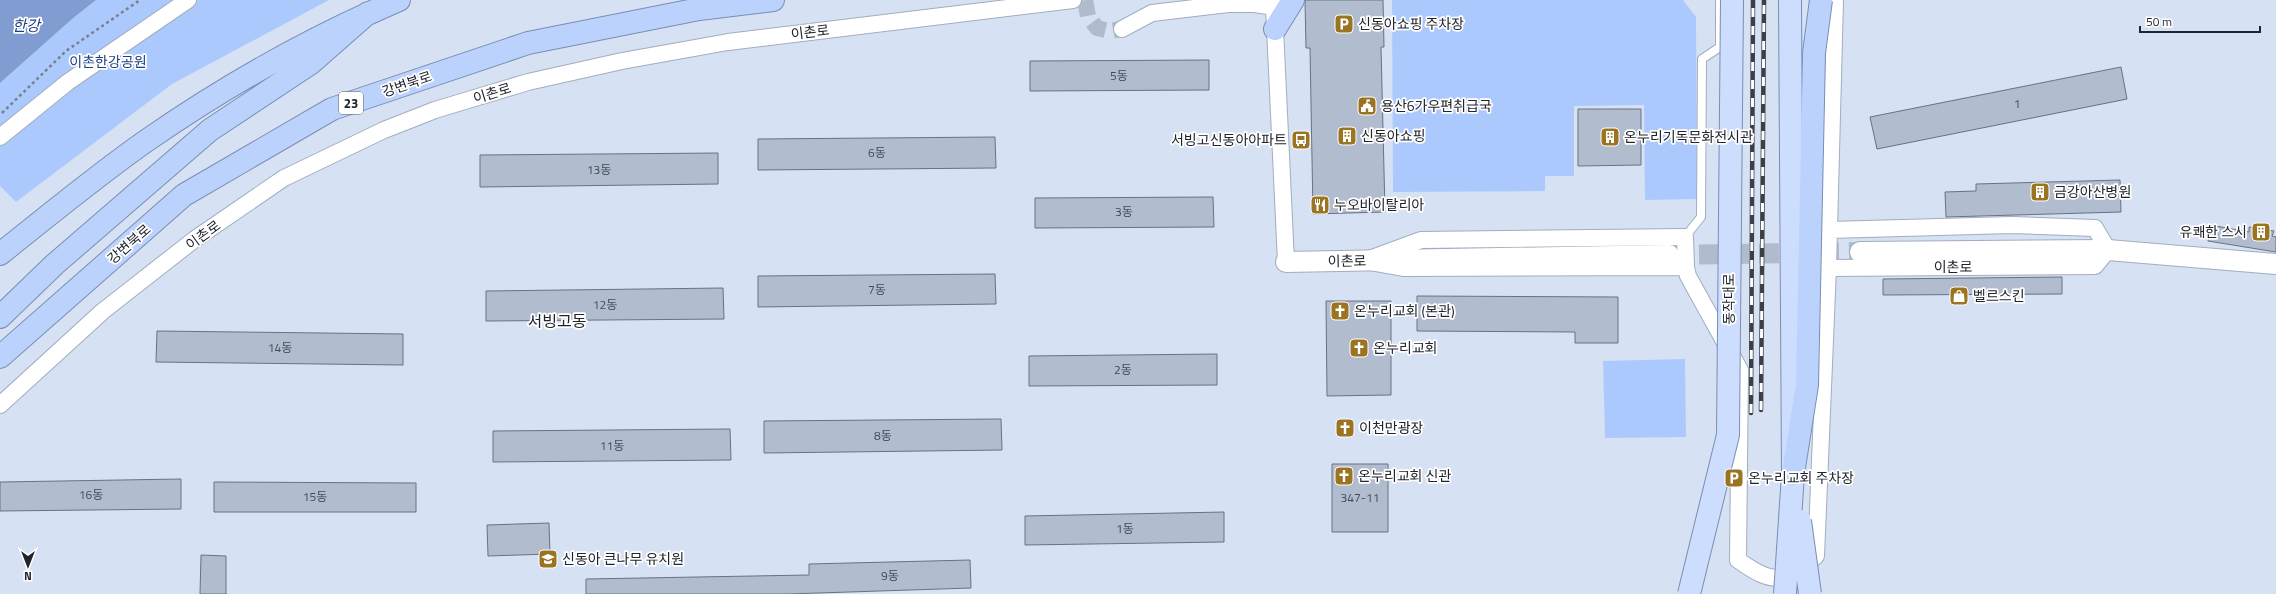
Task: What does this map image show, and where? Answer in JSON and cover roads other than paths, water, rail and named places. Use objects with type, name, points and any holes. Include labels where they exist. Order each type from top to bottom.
[{"type":"highway","points":[[0,254],[145,142],[257,70],[368,13],[399,0]]},
{"type":"highway","name":"강변북로","points":[[0,357],[184,195],[332,109],[528,43],[699,9],[773,0]]},
{"type":"highway","points":[[1793,474],[1807,385],[1814,53],[1821,0]]},
{"type":"highway","points":[[1275,30],[1280,2]]},
{"type":"highway","points":[[0,317],[55,264],[210,130],[311,62],[368,13]]},
{"type":"main road","name":"동작대로","points":[[1689,594],[1728,435],[1732,0]]},
{"type":"main road","points":[[1785,594],[1793,474],[1790,0]]},
{"type":"main road","points":[[1793,474],[1810,594]]},
{"type":"street","points":[[0,137],[68,82],[188,0]]},
{"type":"street","name":"이촌로","points":[[0,405],[103,311],[195,239],[284,178],[384,130],[435,110],[528,82],[622,61],[713,45],[1073,0]]},
{"type":"street","points":[[1364,261],[1421,240],[1685,237],[1686,267],[1688,276],[1740,370],[1738,560],[1757,573],[1777,579],[1798,571],[1816,556],[1828,268],[1835,0]]},
{"type":"street","points":[[1122,30],[1152,13],[1228,4],[1280,2]]},
{"type":"street","name":"이촌로","points":[[1275,30],[1286,262],[1669,255]]},
{"type":"street","points":[[1829,230],[2012,225],[2095,228],[2108,250]]},
{"type":"street","name":"이촌로","points":[[1828,268],[2095,266],[2108,250]]},
{"type":"street","name":"이촌로","points":[[1860,252],[2108,250],[2276,264]]},
{"type":"street","points":[[1364,261],[1403,268],[1686,267]]},
{"type":"lane","points":[[1685,237],[1701,217],[1702,59],[1720,46],[1720,0]]},
{"type":"water","name":"한강","points":[[0,0],[96,0],[72,19],[0,83]]},
{"type":"tunnel","points":[[1085,0],[1088,16],[1097,28],[1110,31],[1122,29]]},
{"type":"tunnel","points":[[1669,255],[1860,252]]},
{"type":"railway","points":[[1751,413],[1753,0]]},
{"type":"railway","points":[[1761,410],[1764,0]]},
{"type":"place","name":"신동아쇼핑 주차장","points":[[1344,24]]},
{"type":"place","name":"용산6가우편취급국","points":[[1367,106]]},
{"type":"place","name":"신동아쇼핑","points":[[1347,136]]},
{"type":"place","name":"온누리기독문화전시관","points":[[1610,137]]},
{"type":"place","name":"서빙고신동아아파트","points":[[1301,140]]},
{"type":"place","name":"금강아산병원","points":[[2040,192]]},
{"type":"place","name":"누오바이탈리아","points":[[1320,205]]},
{"type":"place","name":"유쾌한 스시","points":[[2261,232]]},
{"type":"place","name":"벨르스킨","points":[[1959,296]]},
{"type":"place","name":"온누리교회 (본관)","points":[[1340,311]]},
{"type":"place","name":"온누리교회","points":[[1359,348]]},
{"type":"place","name":"이천만광장","points":[[1345,428]]},
{"type":"place","name":"온누리교회 신관","points":[[1344,476]]},
{"type":"place","name":"온누리교회 주차장","points":[[1734,478]]},
{"type":"place","name":"신동아 큰나무 유치원","points":[[548,559]]},
{"type":"district","name":"서빙고동","points":[[557,321]]},
{"type":"park label","name":"이촌한강공원","points":[[108,62]]}]
